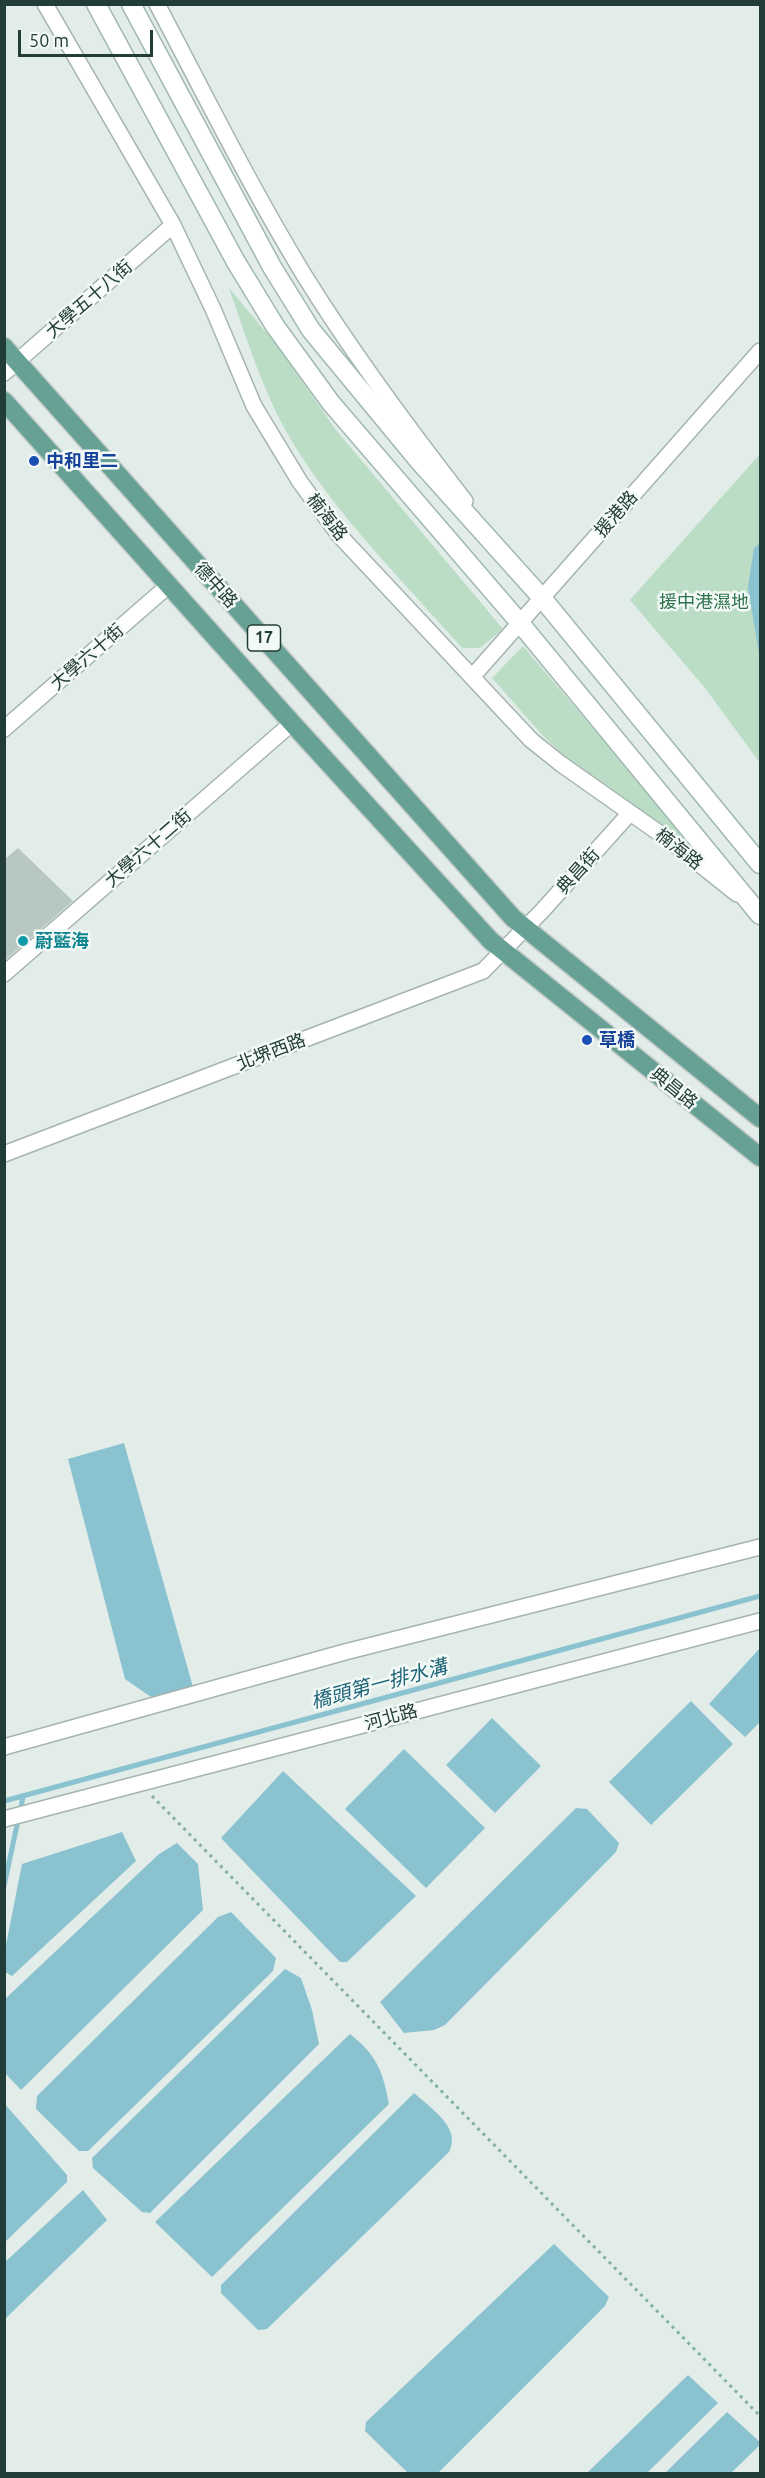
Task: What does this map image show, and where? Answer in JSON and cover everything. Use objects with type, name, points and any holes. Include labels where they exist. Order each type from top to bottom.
[{"type":"main road","name":"德中路","points":[[4,347],[11,368],[525,929]]},
{"type":"main road","name":"德中路","points":[[4,401],[292,723],[503,952]]},
{"type":"main road","name":"典昌路","points":[[525,929],[760,1118]]},
{"type":"main road","name":"典昌路","points":[[503,952],[760,1157]]},
{"type":"street","name":"楠海路","points":[[45,4],[173,225],[213,309],[254,406],[300,482],[339,535],[531,740],[669,840],[759,914]]},
{"type":"street","name":"楠海路","points":[[96,4],[236,262],[275,326],[331,403],[520,623],[759,914]]},
{"type":"street","points":[[131,4],[272,267],[311,330],[419,461],[518,569]]},
{"type":"street","points":[[157,4],[303,274],[353,352],[393,409],[518,569],[760,864]]},
{"type":"street","name":"大學五十八街","points":[[11,368],[173,225]]},
{"type":"street","name":"援港路","points":[[472,677],[760,351]]},
{"type":"street","name":"大學六十街","points":[[4,729],[169,585]]},
{"type":"street","name":"大學六十二街","points":[[4,974],[292,723]]},
{"type":"street","name":"典昌街","points":[[525,929],[630,813]]},
{"type":"street","name":"北堺西路","points":[[4,1154],[483,971],[525,929]]},
{"type":"street","points":[[4,1747],[345,1652],[760,1547]]},
{"type":"street","name":"河北路","points":[[4,1819],[760,1621]]},
{"type":"path","points":[[141,1784],[760,2416]]},
{"type":"green space","points":[[229,288],[275,343],[336,430],[503,629],[480,648],[462,648],[375,551],[314,475],[275,410]]},
{"type":"green space","name":"援中港濕地","points":[[760,454],[760,763],[705,688],[630,600]]},
{"type":"green space","points":[[523,646],[686,838],[686,843],[567,758],[544,737],[492,678]]},
{"type":"water","points":[[760,543],[760,660],[748,587],[754,548]]},
{"type":"water","points":[[124,1443],[193,1687],[154,1699],[125,1679],[68,1459]]},
{"type":"water","points":[[760,1648],[760,1722],[745,1737],[709,1704]]},
{"type":"water","points":[[691,1701],[733,1744],[651,1825],[609,1782]]},
{"type":"water","points":[[492,1718],[541,1766],[495,1813],[446,1765]]},
{"type":"water","points":[[404,1749],[485,1828],[426,1888],[345,1809]]},
{"type":"water","points":[[283,1771],[416,1896],[347,1962],[340,1962],[221,1838]]},
{"type":"water","points":[[576,1808],[587,1809],[619,1843],[616,1852],[445,2025],[434,2030],[404,2033],[380,2002]]},
{"type":"water","points":[[122,1832],[136,1861],[12,1976],[5,1972],[5,1950],[22,1864]]},
{"type":"water","points":[[177,1843],[198,1864],[203,1910],[21,2090],[5,2073],[5,1999],[159,1854]]},
{"type":"water","points":[[231,1912],[276,1958],[273,1971],[88,2151],[79,2151],[36,2109],[37,2096],[218,1917]]},
{"type":"water","points":[[285,1969],[301,1978],[312,2010],[319,2044],[150,2213],[142,2212],[93,2168],[92,2158]]},
{"type":"water","points":[[350,2034],[373,2057],[381,2073],[389,2104],[212,2277],[155,2222]]},
{"type":"water","points":[[414,2093],[448,2126],[452,2143],[449,2152],[267,2329],[258,2330],[221,2293],[221,2285]]},
{"type":"water","points":[[4,2103],[67,2175],[67,2182],[5,2242]]},
{"type":"water","points":[[83,2190],[107,2220],[5,2319],[5,2262]]},
{"type":"water","points":[[554,2244],[609,2297],[605,2306],[438,2473],[408,2473],[365,2431],[366,2422]]},
{"type":"water","points":[[688,2375],[718,2403],[647,2473],[587,2473]]},
{"type":"water","points":[[727,2412],[760,2442],[760,2445],[731,2473],[665,2473]]},
{"type":"building","name":"蔚藍海","points":[[18,848],[73,901],[4,961],[4,860]]},
{"type":"waterway","name":"橋頭第一排水溝","points":[[4,1801],[760,1596]]},
{"type":"waterway","points":[[4,1886],[23,1797]]},
{"type":"place","name":"中和里二","points":[[34,461]]},
{"type":"place","name":"蔚藍海","points":[[23,941]]},
{"type":"place","name":"草橋","points":[[587,1040]]}]
